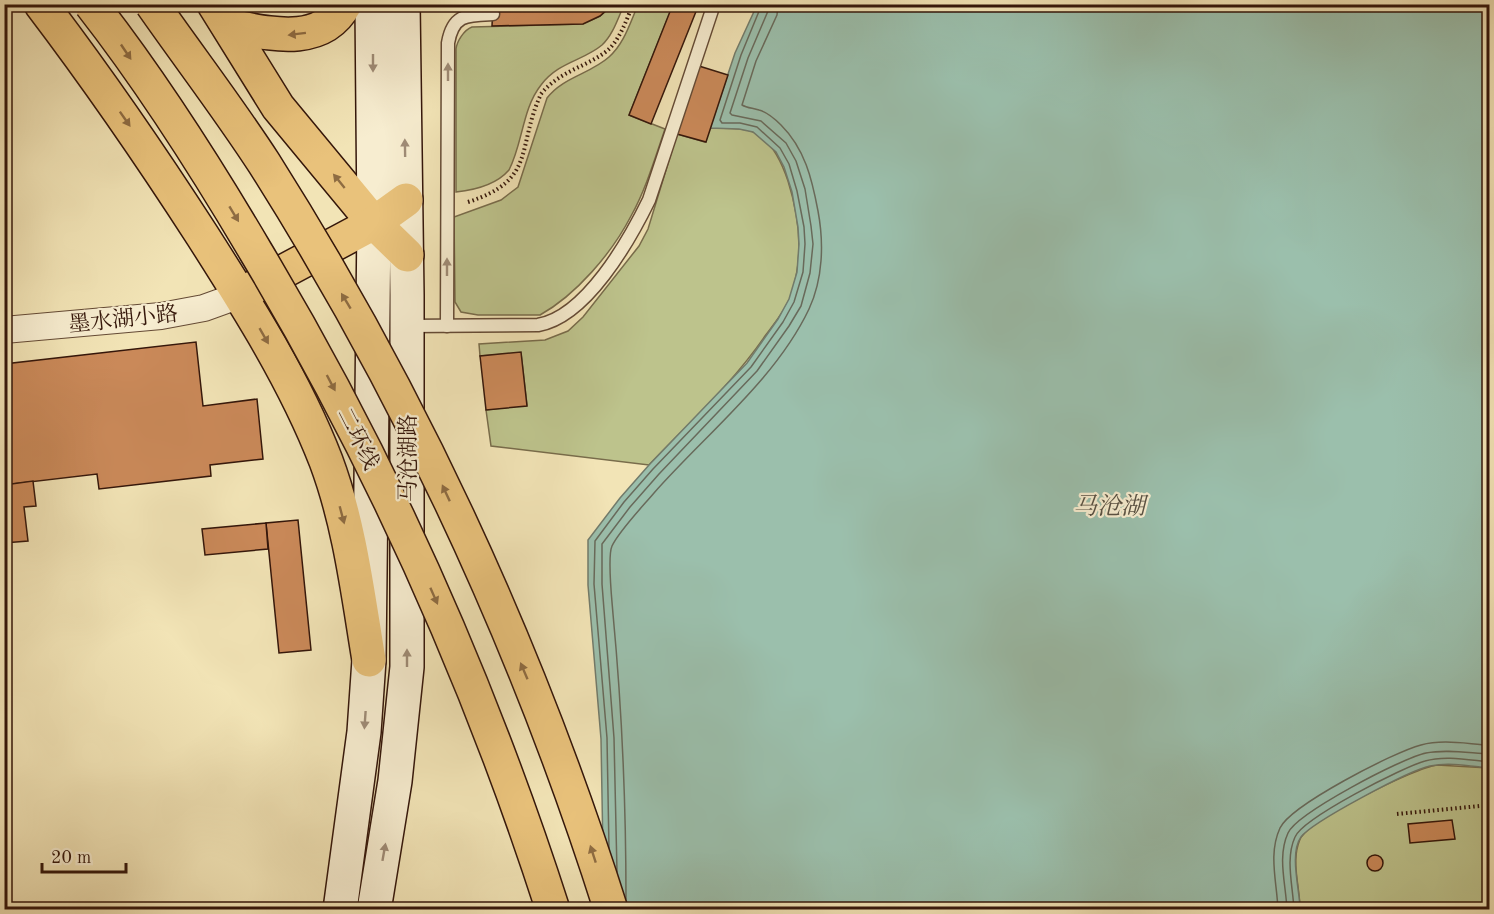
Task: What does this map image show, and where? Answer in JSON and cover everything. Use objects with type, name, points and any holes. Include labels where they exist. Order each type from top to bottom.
[{"type":"highway","points":[[41,4],[80,55],[157,165],[240,295],[288,378],[326,461],[350,543],[369,660]]},
{"type":"highway","name":"二环线","points":[[91,4],[216,183],[300,325],[363,444],[466,670],[515,797],[553,909]]},
{"type":"highway","points":[[152,4],[263,162],[377,353],[416,429],[483,573],[542,712],[589,839],[611,909]]},
{"type":"highway","points":[[222,15],[275,35],[303,34],[330,22],[345,4]]},
{"type":"highway","points":[[222,15],[278,107],[374,223],[407,255]]},
{"type":"highway","points":[[240,295],[374,223],[406,200]]},
{"type":"main road","name":"马沧湖路","points":[[340,909],[364,732],[369,660],[374,223],[372,4]]},
{"type":"main road","name":"马沧湖路","points":[[374,909],[393,791],[407,667],[407,255],[403,4]]},
{"type":"street","name":"墨水湖小路","points":[[4,330],[161,316],[204,308],[240,295]]},
{"type":"lane","points":[[407,326],[548,323],[571,308],[607,271],[636,227],[649,200],[714,4]]},
{"type":"lane","points":[[447,326],[449,34],[452,26],[464,16],[493,14]]},
{"type":"path","points":[[447,208],[483,197],[500,189],[511,180],[520,163],[541,94],[563,75],[607,50],[619,35],[633,4]]},
{"type":"path","points":[[1397,814],[1490,805]]},
{"type":"green space","points":[[613,5],[624,5],[606,41],[595,50],[555,71],[535,94],[509,170],[485,186],[456,192],[456,49],[464,33],[472,27],[583,24],[600,16]]},
{"type":"green space","points":[[638,5],[673,5],[629,115],[665,129],[641,195],[623,230],[580,285],[540,315],[478,315],[461,312],[455,302],[454,217],[501,200],[518,187],[547,98],[561,85],[594,68],[614,52],[626,33]]},
{"type":"green space","points":[[710,128],[741,129],[758,134],[775,152],[786,174],[798,225],[799,254],[790,298],[779,318],[724,387],[649,465],[491,446],[486,410],[527,405],[521,353],[480,356],[479,344],[545,340],[568,331],[583,317],[639,246],[648,229],[677,134],[705,142]]},
{"type":"green space","points":[[1437,765],[1489,768],[1489,909],[1300,909],[1296,853],[1302,836],[1344,806],[1408,775]]},
{"type":"water","name":"马沧湖","points":[[757,5],[1489,5],[1489,768],[1445,764],[1430,766],[1362,797],[1309,830],[1301,837],[1296,853],[1300,909],[604,909],[601,739],[588,585],[588,540],[649,465],[747,363],[789,299],[797,272],[798,227],[792,192],[784,167],[776,152],[753,132],[710,128],[735,53]]},
{"type":"building","points":[[493,4],[613,4],[600,16],[583,24],[492,26]]},
{"type":"building","points":[[673,4],[699,4],[651,124],[629,115]]},
{"type":"building","points":[[699,66],[728,75],[706,142],[677,134]]},
{"type":"building","points":[[196,342],[203,406],[257,399],[263,459],[210,465],[211,476],[99,489],[97,474],[4,485],[4,364]]},
{"type":"building","points":[[521,352],[527,406],[486,410],[480,356]]},
{"type":"building","points":[[33,481],[36,506],[24,507],[28,541],[4,543],[4,485]]},
{"type":"building","points":[[298,520],[311,650],[279,653],[266,523]]},
{"type":"building","points":[[266,523],[268,549],[205,555],[202,529]]},
{"type":"building","points":[[1452,820],[1455,839],[1410,843],[1408,824]]},
{"type":"building","points":[[1375,855],[1381,857],[1383,863],[1381,869],[1375,871],[1369,869],[1367,863],[1369,857]]}]
